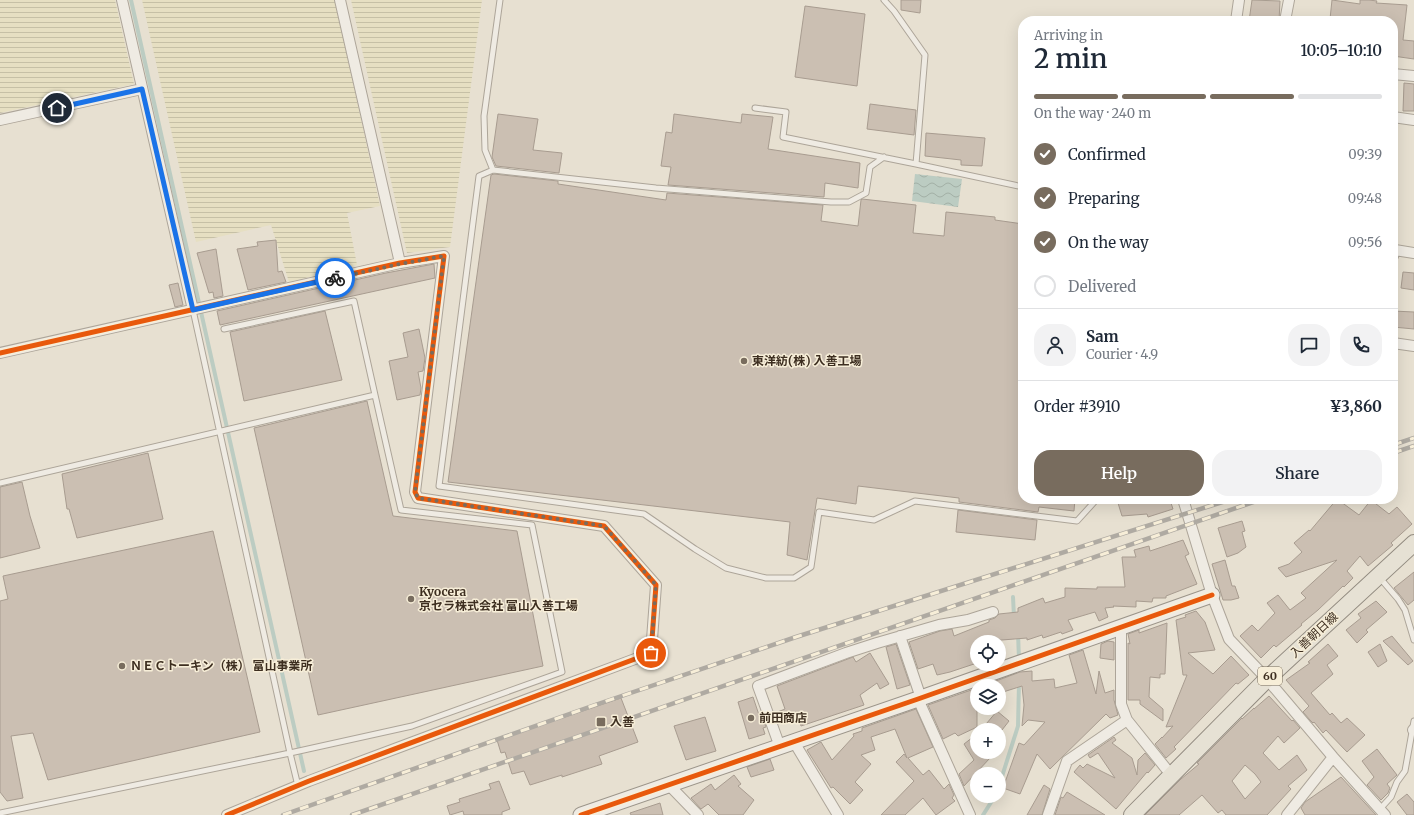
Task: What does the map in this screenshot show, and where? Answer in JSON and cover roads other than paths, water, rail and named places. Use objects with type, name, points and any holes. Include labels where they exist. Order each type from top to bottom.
[{"type":"main road","name":"入善朝日線","points":[[1132,815],[1267,679],[1414,543]]},
{"type":"street","points":[[122,0],[193,310]]},
{"type":"street","points":[[340,0],[400,264]]},
{"type":"street","points":[[1237,16],[1239,0]]},
{"type":"street","points":[[1286,16],[1289,0]]},
{"type":"street","points":[[1398,74],[1414,76]]},
{"type":"street","points":[[0,120],[142,89]]},
{"type":"street","points":[[1398,118],[1414,120]]},
{"type":"street","points":[[1398,251],[1414,253]]},
{"type":"street","points":[[0,353],[400,264],[444,256],[415,492],[418,498],[604,526],[656,585],[651,653],[298,786],[227,815]]},
{"type":"street","points":[[1398,344],[1414,346]]},
{"type":"street","points":[[1185,504],[1212,595],[1229,639],[1267,679],[1333,757],[1383,812]]},
{"type":"street","points":[[585,814],[919,699],[1212,595]]},
{"type":"street","points":[[838,815],[787,745],[758,686],[846,653],[939,625],[968,620],[993,612]]},
{"type":"street","points":[[1121,627],[1121,704],[1127,720],[1172,776]]},
{"type":"street","points":[[900,636],[919,699],[970,815]]},
{"type":"street","points":[[1048,815],[1067,761],[1127,720]]},
{"type":"street","points":[[1287,815],[1333,757]]},
{"type":"street","points":[[669,786],[698,815]]},
{"type":"lane","points":[[493,170],[485,150],[484,116],[500,0]]},
{"type":"lane","points":[[884,0],[894,10],[924,55],[916,164]]},
{"type":"lane","points":[[755,108],[786,112],[783,137],[1018,186]]},
{"type":"lane","points":[[884,157],[870,167],[866,193],[849,202],[832,202],[656,188],[493,170],[479,176],[439,486],[644,514],[726,568],[766,578],[794,578],[811,566],[819,512],[874,520],[914,501],[1077,521],[1092,504]]},
{"type":"lane","points":[[0,813],[290,753],[412,726],[562,672],[532,525],[401,510],[354,302],[224,329]]},
{"type":"lane","points":[[193,310],[298,786]]},
{"type":"lane","points":[[0,483],[375,396]]},
{"type":"lane","points":[[1378,576],[1398,599],[1405,610],[1414,640]]},
{"type":"lane","points":[[1383,812],[1392,797],[1397,782],[1405,771],[1414,727]]},
{"type":"water","points":[[915,174],[962,179],[958,207],[912,201]]},
{"type":"waterway","points":[[131,0],[304,771]]},
{"type":"waterway","points":[[1013,597],[1014,617]]},
{"type":"waterway","points":[[1018,633],[1019,660]]},
{"type":"waterway","points":[[1005,767],[1018,726],[1019,683]]},
{"type":"waterway","points":[[983,815],[991,803]]},
{"type":"railway","points":[[1398,443],[1414,438]]},
{"type":"railway","points":[[1398,451],[1414,446]]},
{"type":"railway","points":[[283,815],[595,705],[796,637],[1216,504]]},
{"type":"railway","points":[[352,815],[1248,504]]},
{"type":"place","name":"東洋紡(株) 入善工場","points":[[744,361]]},
{"type":"place","name":"Kyocera 京セラ株式会社 富山入善工場","points":[[411,599]]},
{"type":"place","name":"ＮＥＣトーキン（株） 富山事業所","points":[[122,666]]},
{"type":"place","name":"前田商店","points":[[751,718]]},
{"type":"place","name":"入善","points":[[601,722]]}]
